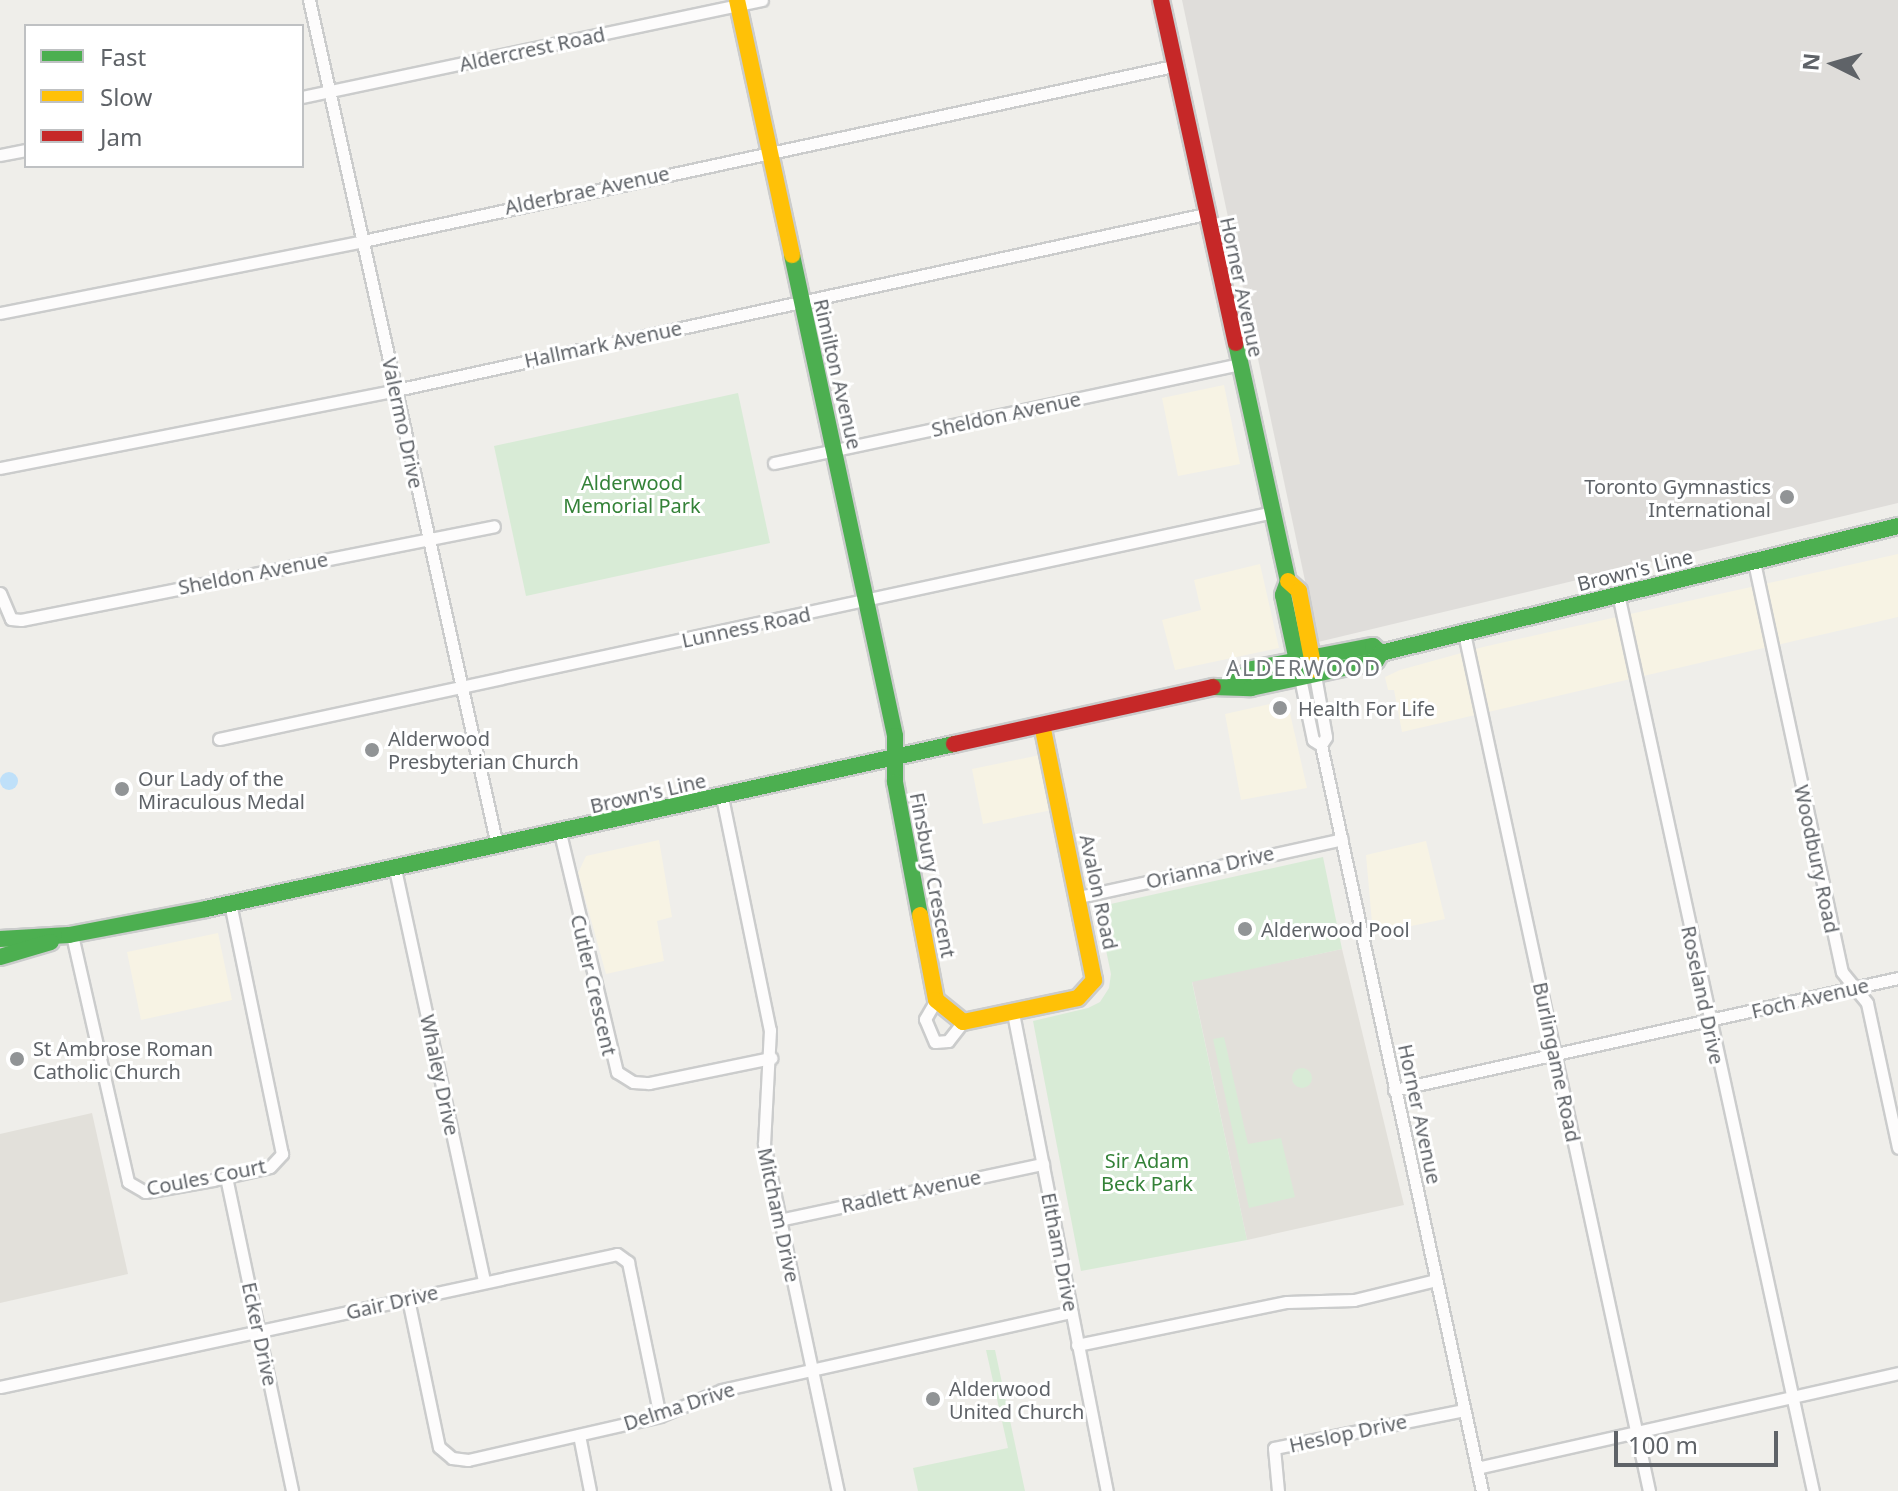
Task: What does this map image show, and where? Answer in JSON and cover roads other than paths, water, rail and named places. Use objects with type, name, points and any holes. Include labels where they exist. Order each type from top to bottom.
[{"type":"main road","name":"Horner Avenue","points":[[1161,0],[1205,214],[1288,581],[1299,591],[1307,677]]},
{"type":"main road","name":"Rimilton Avenue","points":[[738,2],[896,757]]},
{"type":"main road","name":"Brown's Line","points":[[1235,682],[1251,688],[1376,661],[1381,653],[1898,526]]},
{"type":"main road","name":"Brown's Line","points":[[0,957],[70,935],[395,869],[1235,682],[1247,671],[1373,646],[1381,653]]},
{"type":"main road","name":"Avalon Road","points":[[1013,1013],[1078,998],[1091,984],[1094,961],[1042,725]]},
{"type":"main road","name":"Finsbury Crescent","points":[[896,757],[895,782],[936,1000]]},
{"type":"main road","name":"Brown's Line","points":[[0,939],[70,935]]},
{"type":"main road","points":[[936,1000],[963,1022]]},
{"type":"main road","name":"Finsbury Crescent","points":[[963,1022],[1013,1013]]},
{"type":"street","name":"Valermo Drive","points":[[309,0],[497,845]]},
{"type":"street","name":"Aldercrest Road","points":[[304,97],[738,2],[762,0]]},
{"type":"street","name":"Alderbrae Avenue","points":[[0,313],[363,241],[769,150],[1173,66]]},
{"type":"street","points":[[0,155],[24,150]]},
{"type":"street","name":"Hallmark Avenue","points":[[0,468],[396,390],[1205,214]]},
{"type":"street","name":"Sheldon Avenue","points":[[774,463],[1238,364]]},
{"type":"street","name":"Lunness Road","points":[[219,739],[1273,512]]},
{"type":"street","name":"Sheldon Avenue","points":[[0,593],[11,619],[494,526]]},
{"type":"street","name":"Woodbury Road","points":[[1754,562],[1842,972],[1867,1003],[1898,1148]]},
{"type":"street","name":"Roseland Drive","points":[[1618,594],[1708,1020],[1813,1491]]},
{"type":"street","name":"Burlingame Road","points":[[1464,633],[1649,1491]]},
{"type":"street","name":"Horner Avenue","points":[[1307,677],[1313,740],[1321,745],[1482,1491]]},
{"type":"street","name":"Mitcham Drive","points":[[722,797],[771,1058],[762,1135],[838,1491]]},
{"type":"street","name":"Cutler Crescent","points":[[560,833],[617,1072],[633,1082],[649,1083],[771,1058]]},
{"type":"street","name":"Orianna Drive","points":[[1079,897],[1342,839]]},
{"type":"street","name":"Whaley Drive","points":[[395,869],[484,1281]]},
{"type":"street","name":"Coules Court","points":[[70,935],[129,1184],[145,1192],[226,1177],[270,1167],[282,1154],[230,904]]},
{"type":"street","name":"Foch Avenue","points":[[1394,1090],[1898,978]]},
{"type":"street","name":"Finsbury Crescent","points":[[936,1000],[925,1019],[935,1042],[948,1041],[963,1022]]},
{"type":"street","name":"Eltham Drive","points":[[1013,1013],[1107,1491]]},
{"type":"street","name":"Radlett Avenue","points":[[779,1220],[1043,1164]]},
{"type":"street","name":"Ecker Drive","points":[[226,1177],[292,1491]]},
{"type":"street","name":"Gair Drive","points":[[0,1387],[617,1254],[628,1262],[660,1416]]},
{"type":"street","points":[[1077,1345],[1287,1302],[1354,1300],[1436,1280]]},
{"type":"street","name":"Delma Drive","points":[[408,1299],[439,1447],[452,1458],[468,1460],[660,1416],[722,1390],[1071,1312]]},
{"type":"street","points":[[1477,1468],[1898,1373]]},
{"type":"street","name":"Heslop Drive","points":[[1278,1491],[1274,1448],[1464,1410]]},
{"type":"street","points":[[579,1435],[590,1491]]},
{"type":"water","points":[[9,772],[18,781],[9,790],[0,781]]},
{"type":"place","name":"Toronto Gymnastics International","points":[[1787,497]]},
{"type":"place","name":"Health For Life","points":[[1280,708]]},
{"type":"place","name":"Alderwood Presbyterian Church","points":[[372,750]]},
{"type":"place","name":"Our Lady of the Miraculous Medal","points":[[122,789]]},
{"type":"place","name":"Alderwood Pool","points":[[1245,929]]},
{"type":"place","name":"St Ambrose Roman Catholic Church","points":[[17,1059]]},
{"type":"place","name":"Alderwood United Church","points":[[933,1399]]},
{"type":"district","name":"ALDERWOOD","points":[[1304,668]]},
{"type":"park label","name":"Alderwood Memorial Park","points":[[632,494]]},
{"type":"park label","name":"Sir Adam Beck Park","points":[[1147,1172]]}]
